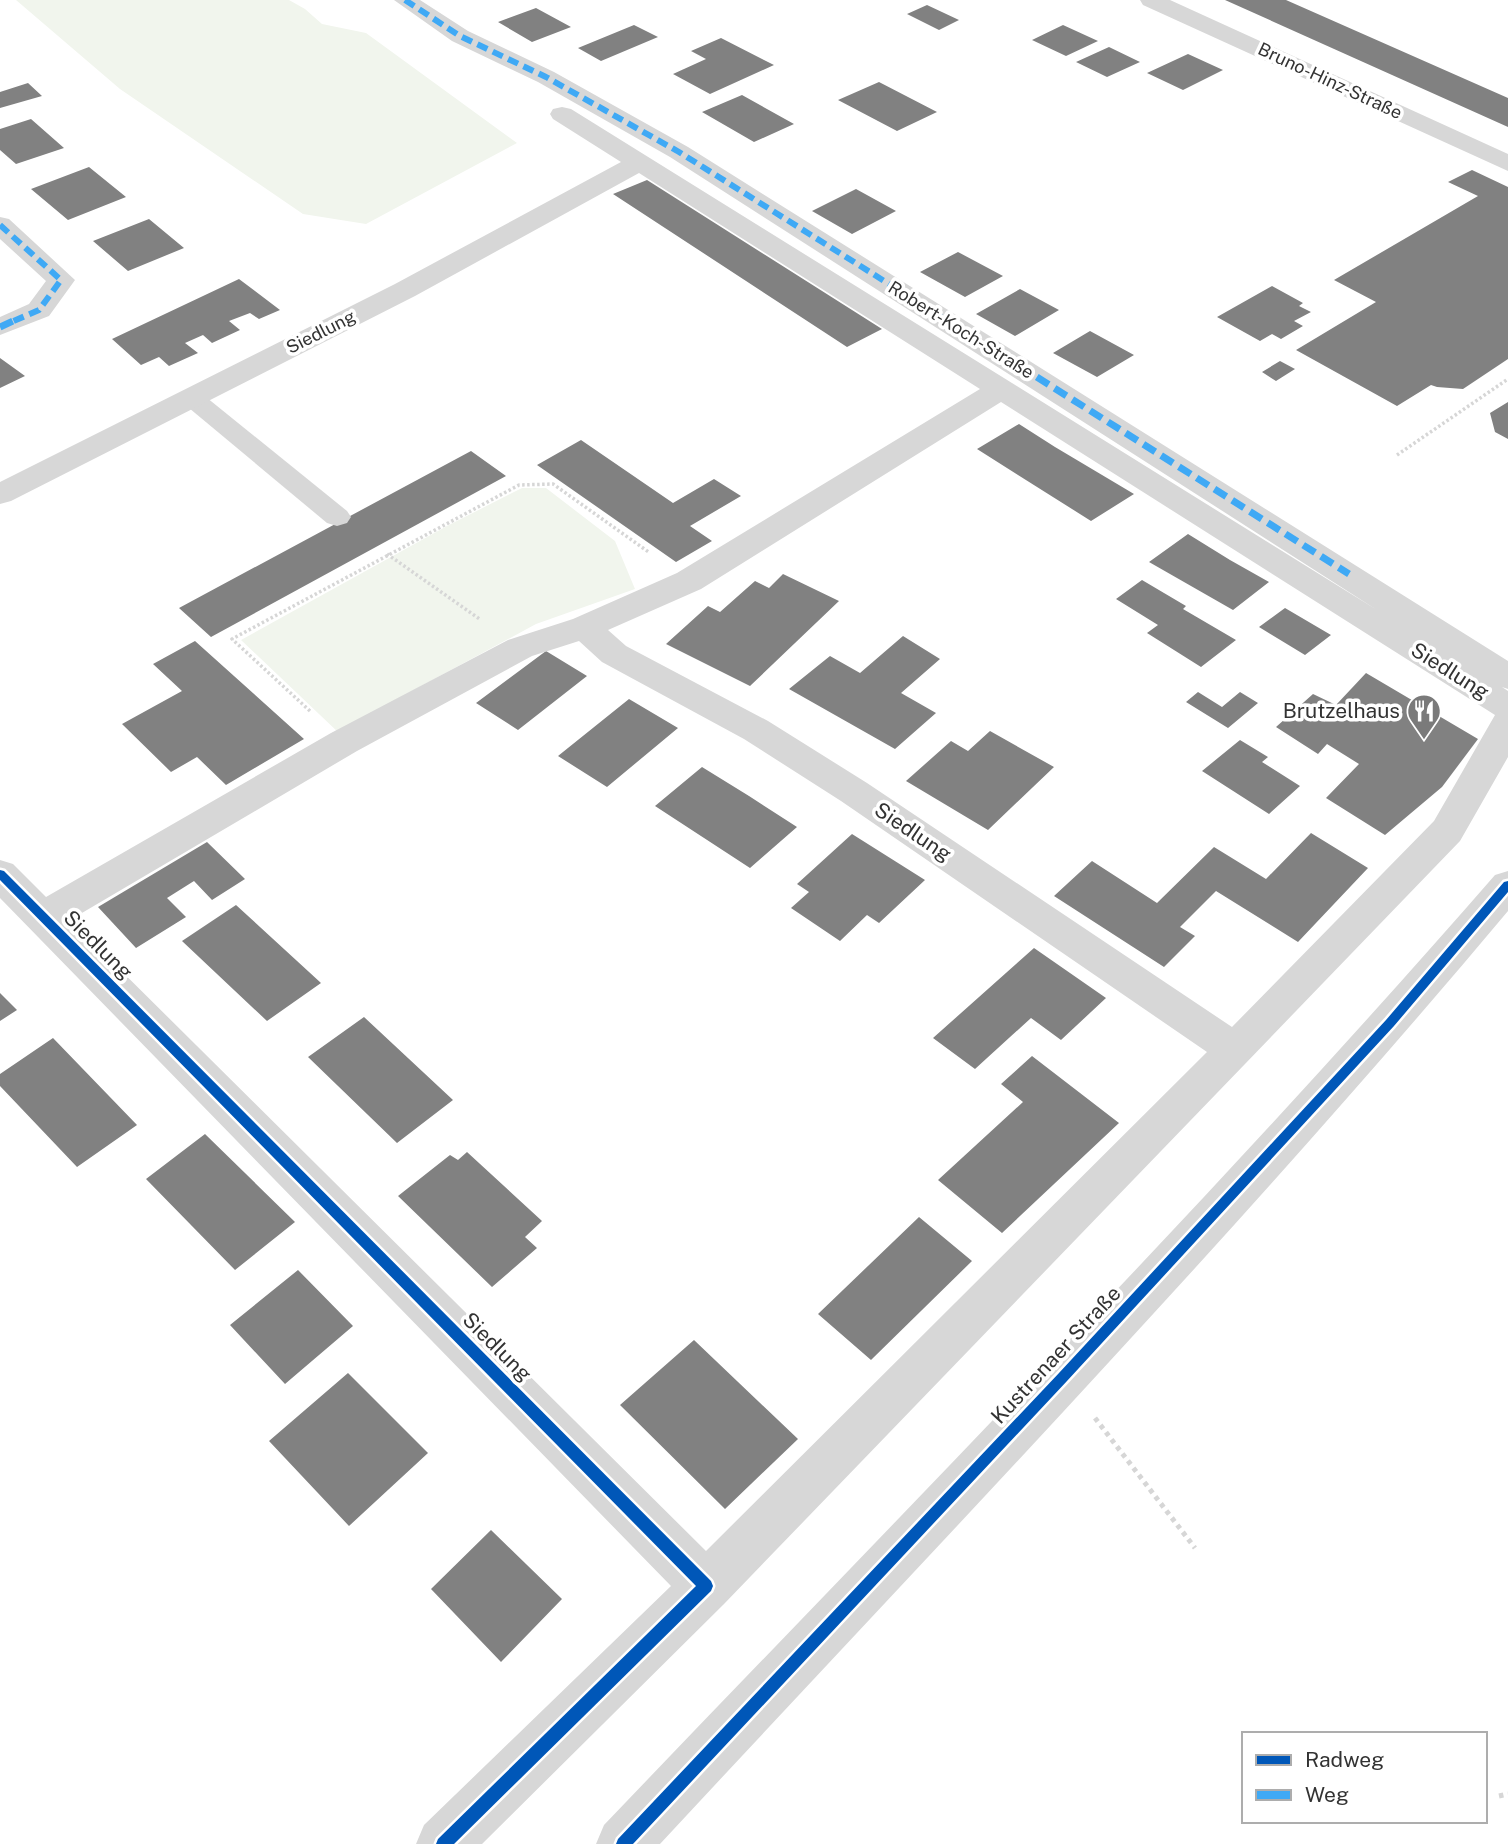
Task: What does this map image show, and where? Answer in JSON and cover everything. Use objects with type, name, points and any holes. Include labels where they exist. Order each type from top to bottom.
[{"type":"street","name":"Robert-Koch-Straße","points":[[405,0],[460,36],[546,77],[679,152],[1337,567],[1405,628],[1508,677]]},
{"type":"street","name":"Bruno-Hinz-Straße","points":[[1151,0],[1508,163]]},
{"type":"street","name":"Siedlung","points":[[460,36],[539,100],[674,182],[1000,390],[1405,628],[1508,708]]},
{"type":"street","name":"Siedlung","points":[[0,494],[405,290],[639,163]]},
{"type":"street","points":[[0,225],[61,280],[39,310],[0,327]]},
{"type":"street","name":"Siedlung","points":[[43,917],[344,742],[520,648],[585,627],[689,581],[1000,390]]},
{"type":"street","name":"Siedlung","points":[[585,627],[614,654],[756,730],[854,792],[1235,1050]]},
{"type":"street","points":[[443,1844],[706,1586],[1447,831],[1471,793],[1508,723]]},
{"type":"street","name":"Siedlung","points":[[0,874],[706,1586]]},
{"type":"street","name":"Kustrenaer Straße","points":[[623,1844],[1063,1377],[1390,1023],[1508,885]]},
{"type":"lane","points":[[192,398],[337,517]]},
{"type":"path","points":[[1397,455],[1508,379]]},
{"type":"path","points":[[344,742],[232,639],[519,485],[553,484],[689,581]]},
{"type":"path","points":[[387,554],[520,648]]},
{"type":"path","points":[[1063,1377],[1195,1548]]},
{"type":"path","points":[[1499,1796],[1508,1794]]},
{"type":"shaded area","points":[[16,0],[289,0],[305,9],[322,24],[366,33],[517,143],[366,224],[303,214],[120,89]]},
{"type":"shaded area","points":[[522,488],[546,488],[615,541],[635,589],[536,624],[375,711],[340,734],[241,640],[447,526]]},
{"type":"building","points":[[1225,0],[1286,0],[1508,98],[1508,127]]},
{"type":"building","points":[[927,5],[959,20],[939,30],[907,14]]},
{"type":"building","points":[[536,8],[571,27],[532,42],[498,22]]},
{"type":"building","points":[[634,25],[658,37],[601,61],[578,48]]},
{"type":"building","points":[[1063,25],[1098,41],[1066,56],[1032,40]]},
{"type":"building","points":[[721,38],[774,65],[710,94],[673,74],[706,59],[691,51]]},
{"type":"building","points":[[1109,47],[1140,62],[1107,77],[1076,62]]},
{"type":"building","points":[[1188,54],[1223,70],[1183,90],[1147,73]]},
{"type":"building","points":[[879,82],[937,112],[897,131],[838,100]]},
{"type":"building","points":[[28,83],[42,96],[0,108],[0,92]]},
{"type":"building","points":[[742,95],[794,124],[754,142],[702,112]]},
{"type":"building","points":[[31,119],[64,148],[16,164],[0,150],[0,129]]},
{"type":"building","points":[[89,167],[126,197],[68,220],[31,189]]},
{"type":"building","points":[[1472,170],[1508,187],[1508,359],[1463,389],[1431,385],[1397,406],[1296,350],[1376,302],[1334,280],[1478,196],[1448,182]]},
{"type":"building","points":[[647,180],[882,329],[847,347],[613,194]]},
{"type":"building","points":[[856,189],[896,211],[852,234],[812,211]]},
{"type":"building","points":[[149,219],[184,248],[128,271],[93,241]]},
{"type":"building","points":[[958,252],[1003,276],[965,297],[920,272]]},
{"type":"building","points":[[239,279],[280,310],[259,319],[250,313],[229,321],[240,330],[212,343],[203,335],[185,343],[198,353],[169,366],[159,357],[141,365],[112,339]]},
{"type":"building","points":[[1272,286],[1303,303],[1299,306],[1311,312],[1294,321],[1303,326],[1281,339],[1272,334],[1260,341],[1217,317]]},
{"type":"building","points":[[1020,289],[1059,310],[1015,336],[976,314]]},
{"type":"building","points":[[1090,331],[1134,355],[1097,377],[1053,353]]},
{"type":"building","points":[[0,358],[25,376],[0,388]]},
{"type":"building","points":[[1280,361],[1295,369],[1276,381],[1262,372]]},
{"type":"building","points":[[1508,402],[1508,439],[1495,432],[1490,413]]},
{"type":"building","points":[[1019,424],[1134,494],[1091,521],[977,449]]},
{"type":"building","points":[[581,440],[673,503],[714,479],[741,496],[690,526],[712,541],[676,562],[537,465]]},
{"type":"building","points":[[471,451],[506,476],[211,637],[179,608]]},
{"type":"building","points":[[1188,534],[1269,582],[1233,610],[1149,562]]},
{"type":"building","points":[[783,574],[839,601],[750,686],[666,644],[708,606],[720,612],[755,581],[769,588]]},
{"type":"building","points":[[1142,580],[1186,606],[1183,609],[1236,640],[1201,667],[1147,633],[1158,625],[1116,599]]},
{"type":"building","points":[[1285,608],[1331,635],[1305,655],[1259,627]]},
{"type":"building","points":[[903,636],[940,659],[901,693],[936,713],[895,749],[789,689],[830,656],[860,673]]},
{"type":"building","points":[[195,641],[304,739],[226,785],[197,757],[171,772],[122,724],[182,691],[153,664]]},
{"type":"building","points":[[546,651],[587,676],[518,730],[476,703]]},
{"type":"building","points":[[1366,673],[1478,739],[1442,787],[1385,835],[1326,798],[1359,764],[1327,744],[1318,754],[1276,727],[1313,694],[1336,705]]},
{"type":"building","points":[[1198,692],[1222,707],[1240,692],[1258,703],[1228,728],[1186,702]]},
{"type":"building","points":[[629,699],[678,728],[607,787],[558,756]]},
{"type":"building","points":[[990,731],[1054,767],[988,830],[906,781],[951,741],[968,751]]},
{"type":"building","points":[[1240,740],[1268,757],[1262,762],[1300,786],[1269,814],[1202,771]]},
{"type":"building","points":[[702,767],[797,827],[750,868],[655,806]]},
{"type":"building","points":[[1311,833],[1368,868],[1298,942],[1216,891],[1180,927],[1195,936],[1164,967],[1054,896],[1092,861],[1157,903],[1214,847],[1266,879]]},
{"type":"building","points":[[852,834],[925,880],[879,923],[867,915],[840,941],[791,908],[809,892],[797,884]]},
{"type":"building","points":[[207,842],[245,879],[212,900],[194,881],[167,898],[186,917],[136,948],[98,907]]},
{"type":"building","points":[[236,905],[321,983],[267,1021],[182,941]]},
{"type":"building","points":[[1034,948],[1106,998],[1061,1040],[1031,1018],[975,1069],[933,1038]]},
{"type":"building","points":[[0,993],[17,1010],[0,1021]]},
{"type":"building","points":[[364,1017],[453,1100],[397,1143],[308,1057]]},
{"type":"building","points":[[53,1038],[137,1125],[77,1167],[0,1086],[0,1074]]},
{"type":"building","points":[[1032,1056],[1119,1123],[1002,1233],[938,1180],[1023,1102],[1001,1084]]},
{"type":"building","points":[[205,1134],[295,1222],[235,1270],[146,1179]]},
{"type":"building","points":[[467,1152],[542,1221],[525,1237],[537,1248],[492,1287],[398,1196],[450,1155],[458,1160]]},
{"type":"building","points":[[919,1217],[972,1261],[871,1360],[818,1314]]},
{"type":"building","points":[[298,1270],[353,1326],[285,1384],[230,1325]]},
{"type":"building","points":[[694,1340],[798,1439],[725,1509],[620,1405]]},
{"type":"building","points":[[348,1373],[428,1453],[349,1526],[269,1441]]},
{"type":"building","points":[[491,1530],[562,1599],[501,1662],[431,1589]]},
{"type":"marked path","points":[[405,0],[460,36],[546,77],[679,152],[1349,574]]},
{"type":"marked path","points":[[0,225],[61,280],[39,310],[0,327]]},
{"type":"cycle path","points":[[0,874],[706,1586],[443,1844]]},
{"type":"cycle path","points":[[623,1844],[1063,1377],[1390,1023],[1508,885]]},
{"type":"place","name":"Brutzelhaus","points":[[1424,741]]}]
